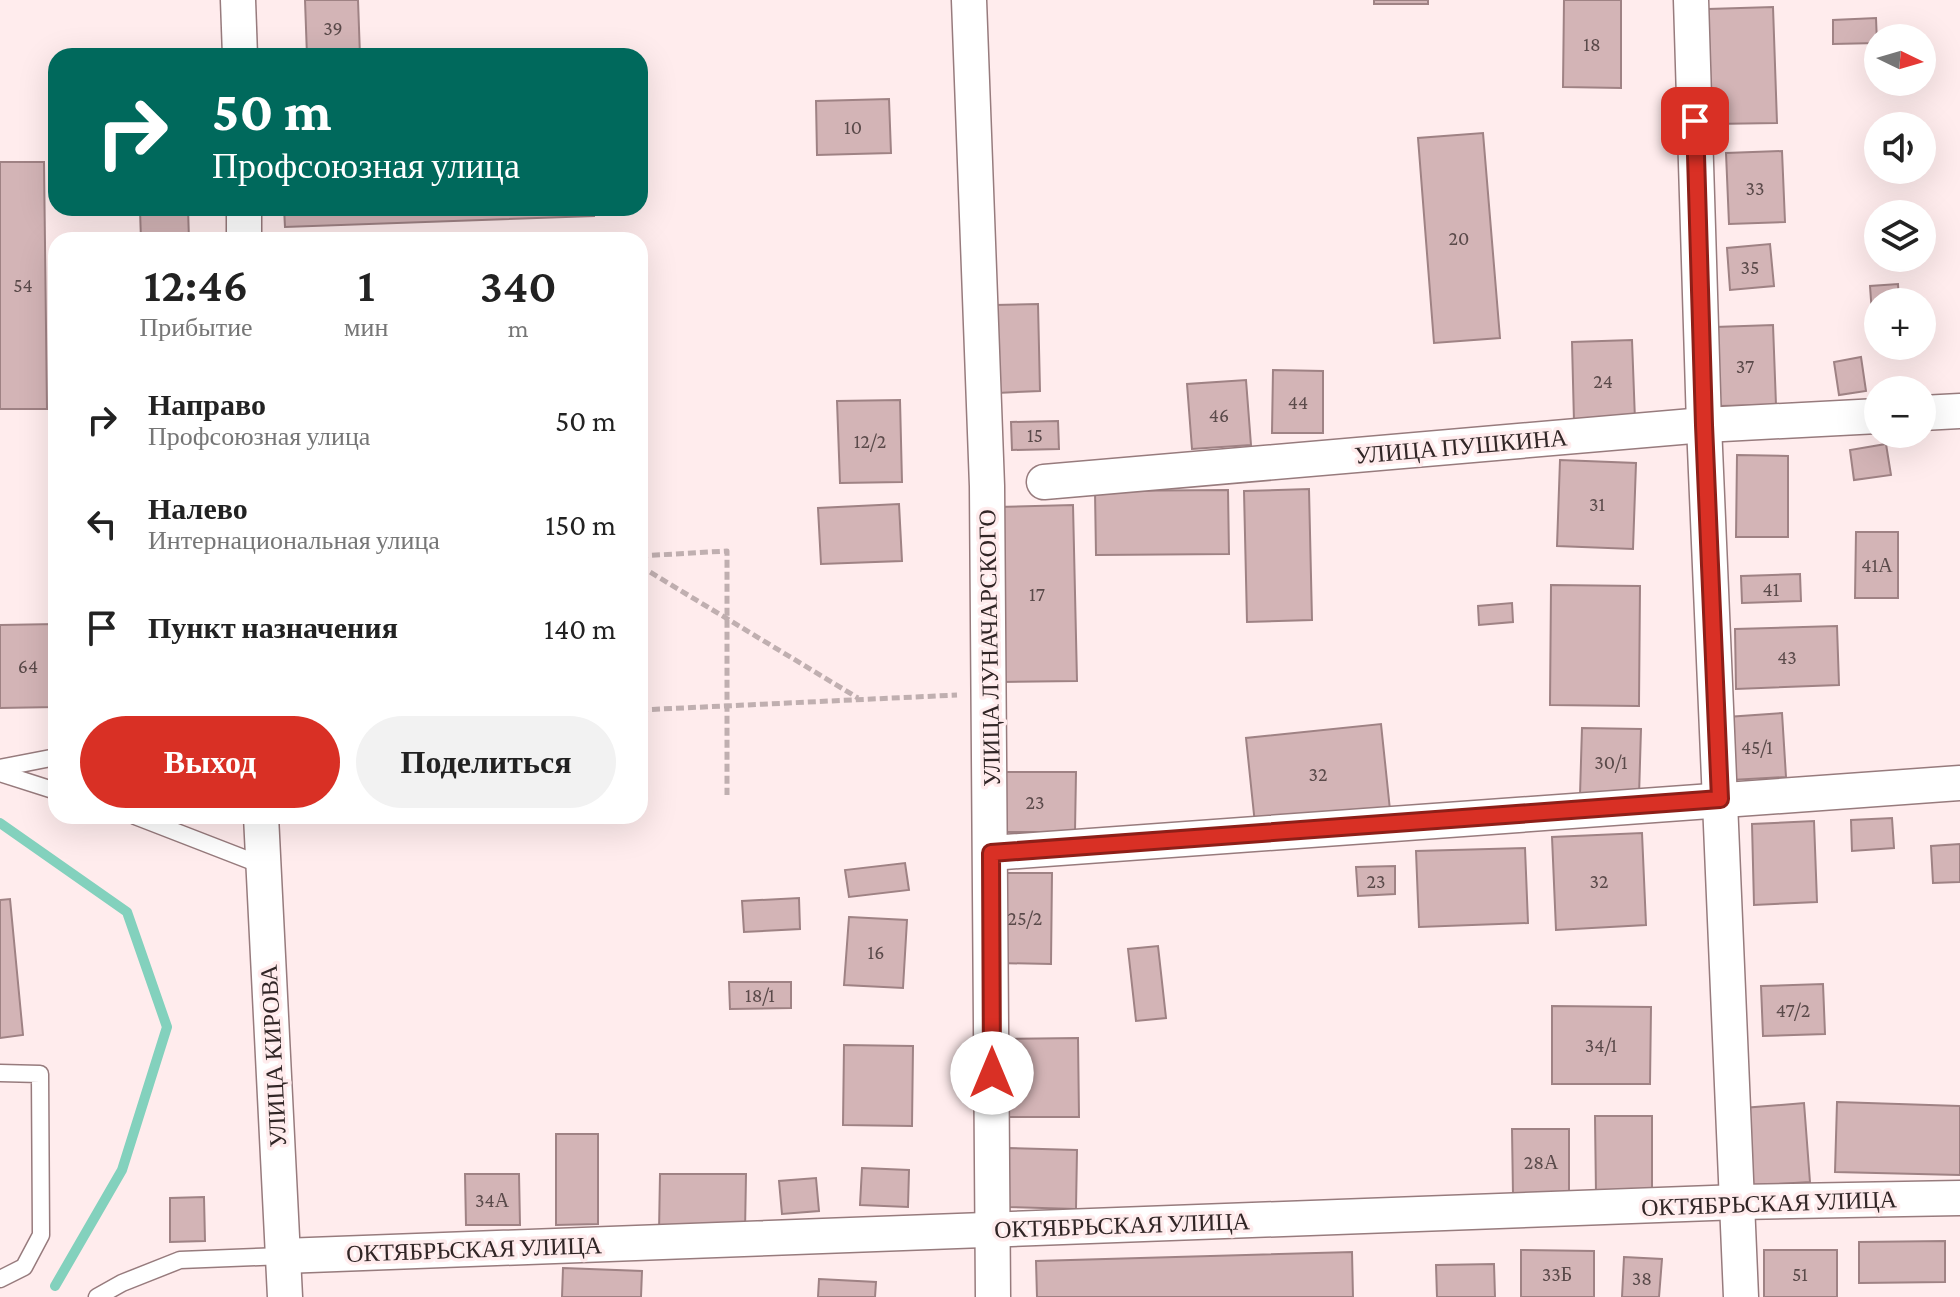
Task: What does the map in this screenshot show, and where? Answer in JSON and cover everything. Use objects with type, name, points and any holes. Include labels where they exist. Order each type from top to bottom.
[{"type":"street","points":[[238,0],[240,48]]},
{"type":"street","name":"УЛИЦА ЛУНАЧАРСКОГО","points":[[969,0],[987,486],[993,1297]]},
{"type":"street","points":[[1691,0],[1704,425],[1741,1297]]},
{"type":"street","points":[[1936,412],[1960,411]]},
{"type":"street","name":"УЛИЦА ПУШКИНА","points":[[1044,482],[1704,425],[1864,417]]},
{"type":"street","points":[[991,853],[1960,783]]},
{"type":"street","name":"УЛИЦА КИРОВА","points":[[261,824],[285,1297]]},
{"type":"street","name":"ОКТЯБРЬСКАЯ УЛИЦА","points":[[283,1256],[1739,1202],[1960,1198]]},
{"type":"lane","points":[[0,771],[48,759]]},
{"type":"lane","points":[[0,771],[48,788]]},
{"type":"lane","points":[[156,824],[264,866]]},
{"type":"lane","points":[[0,1073],[40,1074],[41,1162],[41,1235],[24,1267],[0,1279]]},
{"type":"lane","points":[[97,1297],[121,1290],[180,1260],[283,1256]]},
{"type":"path","points":[[648,556],[727,551],[727,795]]},
{"type":"path","points":[[648,571],[861,699]]},
{"type":"path","points":[[648,710],[990,693]]},
{"type":"building","points":[[305,0],[358,0],[360,48],[307,48]]},
{"type":"building","points":[[1374,0],[1428,0],[1428,4],[1374,4]]},
{"type":"building","points":[[1564,0],[1621,0],[1621,88],[1563,87]]},
{"type":"building","points":[[1773,7],[1777,123],[1712,124],[1708,9]]},
{"type":"building","points":[[1876,18],[1876,24],[1864,24],[1864,43],[1833,44],[1833,20]]},
{"type":"building","points":[[889,99],[891,153],[817,155],[816,101]]},
{"type":"building","points":[[1483,133],[1500,338],[1434,343],[1418,138]]},
{"type":"building","points":[[1782,151],[1785,222],[1729,224],[1726,153]]},
{"type":"building","points":[[0,162],[44,162],[47,409],[0,409]]},
{"type":"building","points":[[140,216],[188,216],[189,232],[141,232]]},
{"type":"building","points":[[284,216],[594,216],[285,227]]},
{"type":"building","points":[[1770,244],[1774,286],[1730,290],[1727,248]]},
{"type":"building","points":[[1898,284],[1898,288],[1870,288]]},
{"type":"building","points":[[1038,304],[1040,391],[997,393],[995,305]]},
{"type":"building","points":[[1773,325],[1776,405],[1718,406],[1715,327]]},
{"type":"building","points":[[1632,340],[1635,420],[1574,422],[1572,342]]},
{"type":"building","points":[[1861,357],[1864,391],[1839,395],[1834,362]]},
{"type":"building","points":[[1273,370],[1323,371],[1323,433],[1272,433]]},
{"type":"building","points":[[1246,380],[1251,445],[1192,449],[1187,384]]},
{"type":"building","points":[[900,400],[902,482],[840,483],[837,401]]},
{"type":"building","points":[[1058,421],[1059,449],[1012,450],[1011,422]]},
{"type":"building","points":[[1887,448],[1891,475],[1854,480],[1850,450]]},
{"type":"building","points":[[1737,455],[1788,456],[1788,537],[1736,537]]},
{"type":"building","points":[[1560,460],[1636,463],[1633,549],[1557,546]]},
{"type":"building","points":[[1309,489],[1312,620],[1247,622],[1244,491]]},
{"type":"building","points":[[1228,490],[1229,554],[1096,555],[1095,491]]},
{"type":"building","points":[[899,504],[902,561],[821,564],[818,508]]},
{"type":"building","points":[[1073,505],[1077,681],[1001,682],[997,507]]},
{"type":"building","points":[[1856,532],[1898,532],[1898,598],[1855,598]]},
{"type":"building","points":[[1800,574],[1801,601],[1742,603],[1741,576]]},
{"type":"building","points":[[1551,585],[1640,586],[1639,706],[1550,705]]},
{"type":"building","points":[[1512,603],[1513,622],[1479,625],[1478,606]]},
{"type":"building","points":[[48,624],[48,707],[0,708],[0,625]]},
{"type":"building","points":[[1837,626],[1839,685],[1736,689],[1735,629]]},
{"type":"building","points":[[1782,713],[1786,777],[1731,780],[1727,717]]},
{"type":"building","points":[[1381,724],[1390,810],[1255,824],[1246,738]]},
{"type":"building","points":[[1582,728],[1641,729],[1639,796],[1580,795]]},
{"type":"building","points":[[996,772],[1076,772],[1075,832],[995,832]]},
{"type":"building","points":[[1892,818],[1894,848],[1852,851],[1851,820]]},
{"type":"building","points":[[1814,821],[1817,902],[1754,905],[1752,824]]},
{"type":"building","points":[[1642,833],[1646,925],[1556,930],[1552,837]]},
{"type":"building","points":[[1960,844],[1960,882],[1933,883],[1931,846]]},
{"type":"building","points":[[1525,848],[1528,923],[1419,927],[1416,851]]},
{"type":"building","points":[[905,863],[909,890],[849,897],[845,870]]},
{"type":"building","points":[[1395,866],[1395,894],[1358,896],[1356,867]]},
{"type":"building","points":[[998,873],[1052,873],[1051,964],[998,963]]},
{"type":"building","points":[[799,898],[800,929],[744,932],[742,901]]},
{"type":"building","points":[[10,899],[23,1035],[0,1038],[0,900]]},
{"type":"building","points":[[849,917],[907,920],[903,988],[844,985]]},
{"type":"building","points":[[1158,946],[1166,1018],[1136,1021],[1128,949]]},
{"type":"building","points":[[729,982],[791,982],[791,1008],[730,1009]]},
{"type":"building","points":[[1823,984],[1825,1034],[1763,1036],[1761,986]]},
{"type":"building","points":[[1552,1006],[1651,1007],[1650,1084],[1552,1084]]},
{"type":"building","points":[[1078,1038],[1079,1117],[1001,1117],[1000,1039]]},
{"type":"building","points":[[844,1045],[913,1046],[912,1126],[843,1125]]},
{"type":"building","points":[[1837,1102],[1960,1106],[1960,1175],[1835,1172]]},
{"type":"building","points":[[1804,1103],[1810,1182],[1748,1186],[1743,1108]]},
{"type":"building","points":[[1595,1116],[1652,1116],[1652,1193],[1596,1194]]},
{"type":"building","points":[[1512,1129],[1569,1129],[1569,1195],[1513,1195]]},
{"type":"building","points":[[556,1134],[598,1134],[598,1224],[556,1225]]},
{"type":"building","points":[[1008,1148],[1077,1150],[1076,1209],[1007,1207]]},
{"type":"building","points":[[862,1168],[909,1170],[908,1207],[860,1205]]},
{"type":"building","points":[[465,1174],[519,1174],[520,1225],[466,1225]]},
{"type":"building","points":[[660,1174],[746,1174],[745,1233],[659,1233]]},
{"type":"building","points":[[816,1178],[819,1211],[782,1214],[779,1181]]},
{"type":"building","points":[[204,1197],[205,1241],[170,1242],[170,1198]]},
{"type":"building","points":[[1945,1241],[1945,1282],[1859,1283],[1859,1242]]},
{"type":"building","points":[[1521,1250],[1594,1251],[1594,1297],[1521,1297]]},
{"type":"building","points":[[1764,1250],[1837,1250],[1837,1297],[1764,1297]]},
{"type":"building","points":[[1352,1252],[1353,1297],[1037,1297],[1036,1261]]},
{"type":"building","points":[[1624,1257],[1662,1259],[1659,1297],[1622,1297]]},
{"type":"building","points":[[1494,1264],[1495,1297],[1437,1297],[1436,1265]]},
{"type":"building","points":[[563,1268],[642,1271],[641,1297],[562,1297]]},
{"type":"building","points":[[819,1279],[876,1282],[875,1297],[818,1297]]},
{"type":"waterway","points":[[0,823],[127,912],[167,1027],[122,1170],[55,1286]]},
{"type":"route","points":[[992,1073],[991,853],[1720,799],[1695,121]]}]
